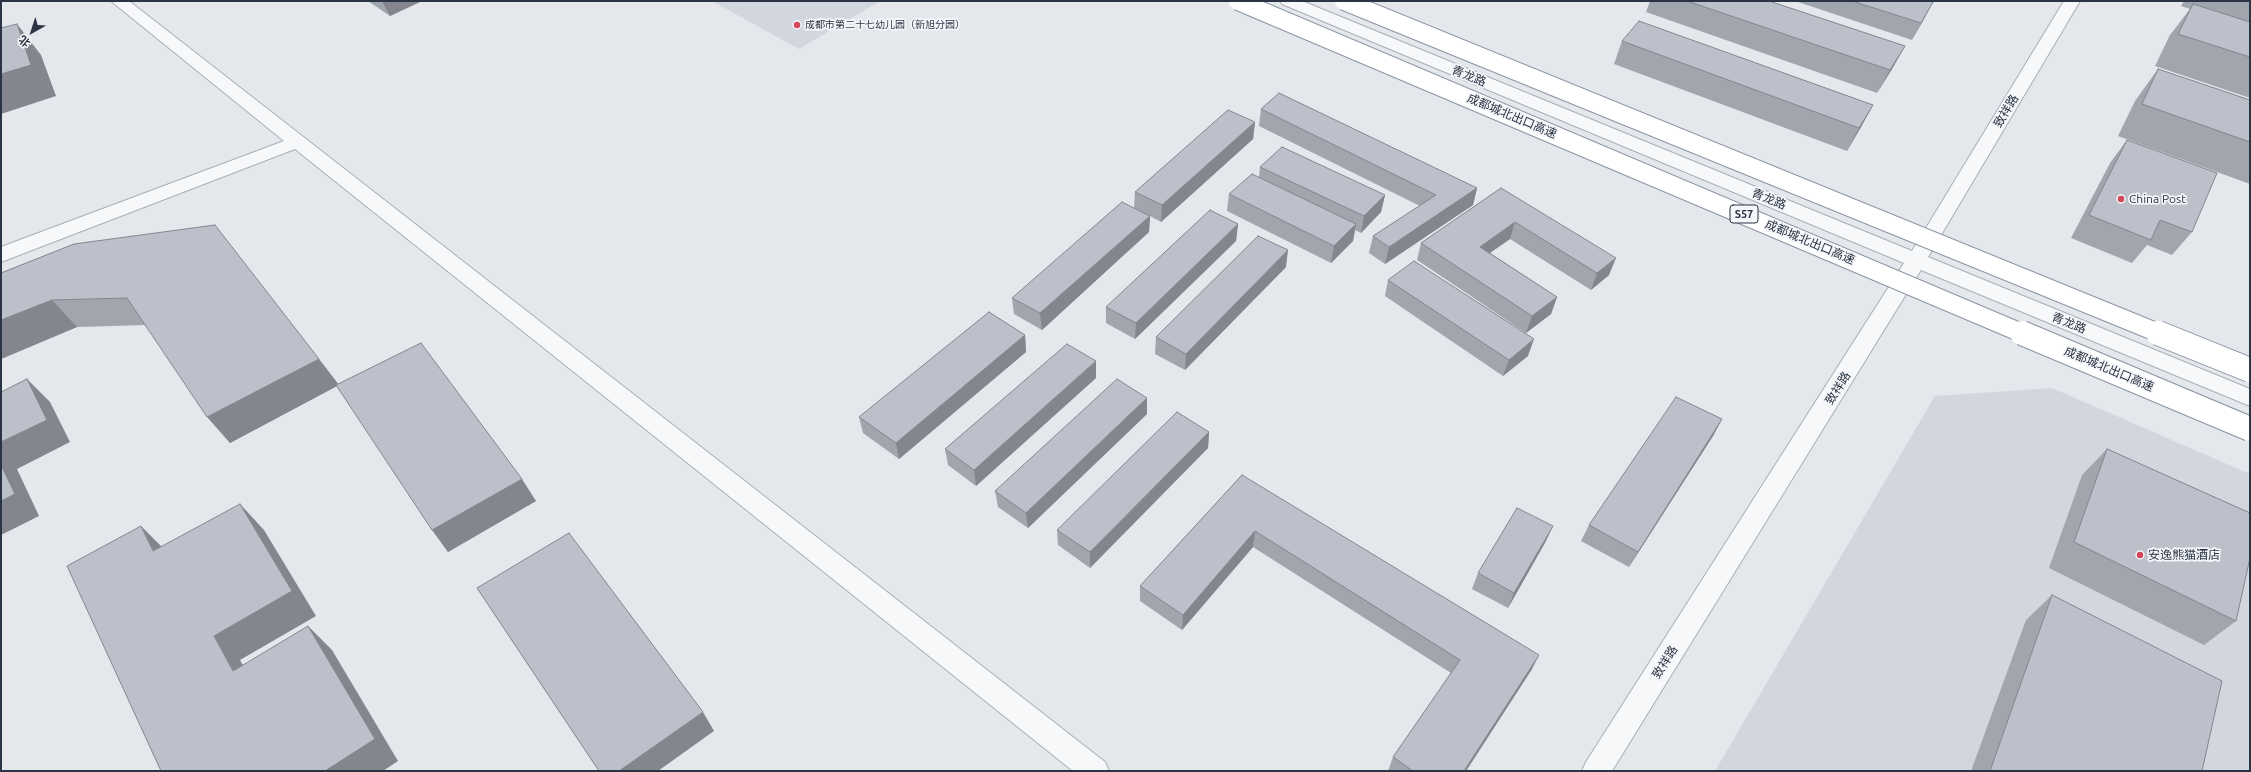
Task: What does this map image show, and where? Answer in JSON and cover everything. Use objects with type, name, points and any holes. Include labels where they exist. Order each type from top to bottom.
[{"type":"highway","name":"成都城北出口高速","points":[[1238,1],[2250,428]]},
{"type":"highway","points":[[1344,1],[2250,370]]},
{"type":"street","points":[[119,1],[1095,771]]},
{"type":"street","name":"青龙路","points":[[1288,1],[2250,398]]},
{"type":"street","name":"致祥路","points":[[1596,771],[1877,326],[2072,1]]},
{"type":"street","points":[[1,255],[297,142]]},
{"type":"shaded area","name":"成都市第二十七幼儿园（新旭分园）","points":[[712,1],[880,1],[799,49]]},
{"type":"shaded area","points":[[2052,388],[2250,474],[2250,771],[1715,771],[1935,396]]},
{"type":"building","points":[[1687,1],[1769,1],[1905,46],[1890,70]]},
{"type":"building","points":[[1852,1],[1929,1],[1933,2],[1921,23]]},
{"type":"building","points":[[2193,4],[2250,22],[2250,57],[2178,34]]},
{"type":"building","points":[[1639,21],[1873,105],[1859,128],[1622,41]]},
{"type":"building","points":[[17,24],[31,65],[1,74],[1,28]]},
{"type":"building","points":[[2158,69],[2250,100],[2250,142],[2142,104]]},
{"type":"building","points":[[1279,93],[1477,188],[1389,247],[1373,236],[1436,195],[1261,109]]},
{"type":"building","points":[[1228,110],[1255,122],[1162,205],[1135,192]]},
{"type":"building","points":[[2127,140],[2217,173],[2192,232],[2160,220],[2151,240],[2089,215]]},
{"type":"building","points":[[1282,147],[1385,195],[1364,216],[1260,167]]},
{"type":"building","points":[[1252,174],[1356,224],[1334,246],[1229,194]]},
{"type":"building","points":[[1501,188],[1616,258],[1597,273],[1515,222],[1480,247],[1557,297],[1532,316],[1421,243]]},
{"type":"building","points":[[1122,202],[1150,216],[1040,313],[1012,298]]},
{"type":"building","points":[[1210,210],[1238,224],[1136,323],[1106,307]]},
{"type":"building","points":[[215,225],[319,359],[207,417],[127,298],[52,300],[1,320],[1,273],[74,244]]},
{"type":"building","points":[[1258,236],[1288,250],[1186,354],[1156,337]]},
{"type":"building","points":[[1414,261],[1534,339],[1509,360],[1388,280]]},
{"type":"building","points":[[989,312],[1025,335],[896,443],[859,417]]},
{"type":"building","points":[[421,343],[522,479],[432,530],[336,385]]},
{"type":"building","points":[[1067,344],[1096,361],[974,470],[945,449]]},
{"type":"building","points":[[27,379],[47,420],[1,442],[1,392]]},
{"type":"building","points":[[1117,379],[1147,398],[1026,513],[995,491]]},
{"type":"building","points":[[1676,397],[1722,419],[1638,552],[1589,525]]},
{"type":"building","points":[[1177,412],[1209,432],[1090,552],[1057,530]]},
{"type":"building","points":[[2107,449],[2250,513],[2250,558],[2236,621],[2074,542]]},
{"type":"building","points":[[1,465],[15,494],[1,501]]},
{"type":"building","points":[[1242,475],[1539,655],[1464,771],[1413,771],[1393,757],[1460,660],[1255,531],[1183,615],[1140,586]]},
{"type":"building","points":[[240,504],[292,591],[214,636],[233,671],[308,626],[375,739],[325,771],[161,771],[67,566],[141,526],[153,551]]},
{"type":"building","points":[[1517,508],[1553,526],[1514,593],[1478,573]]},
{"type":"building","points":[[569,533],[703,712],[619,771],[599,771],[477,588]]},
{"type":"building","points":[[2052,595],[2222,681],[2202,771],[1990,771]]},
{"type":"place","name":"成都市第二十七幼儿园（新旭分园）","points":[[797,25]]},
{"type":"place","name":"China Post","points":[[2121,199]]},
{"type":"place","name":"安逸熊猫酒店","points":[[2140,555]]}]
